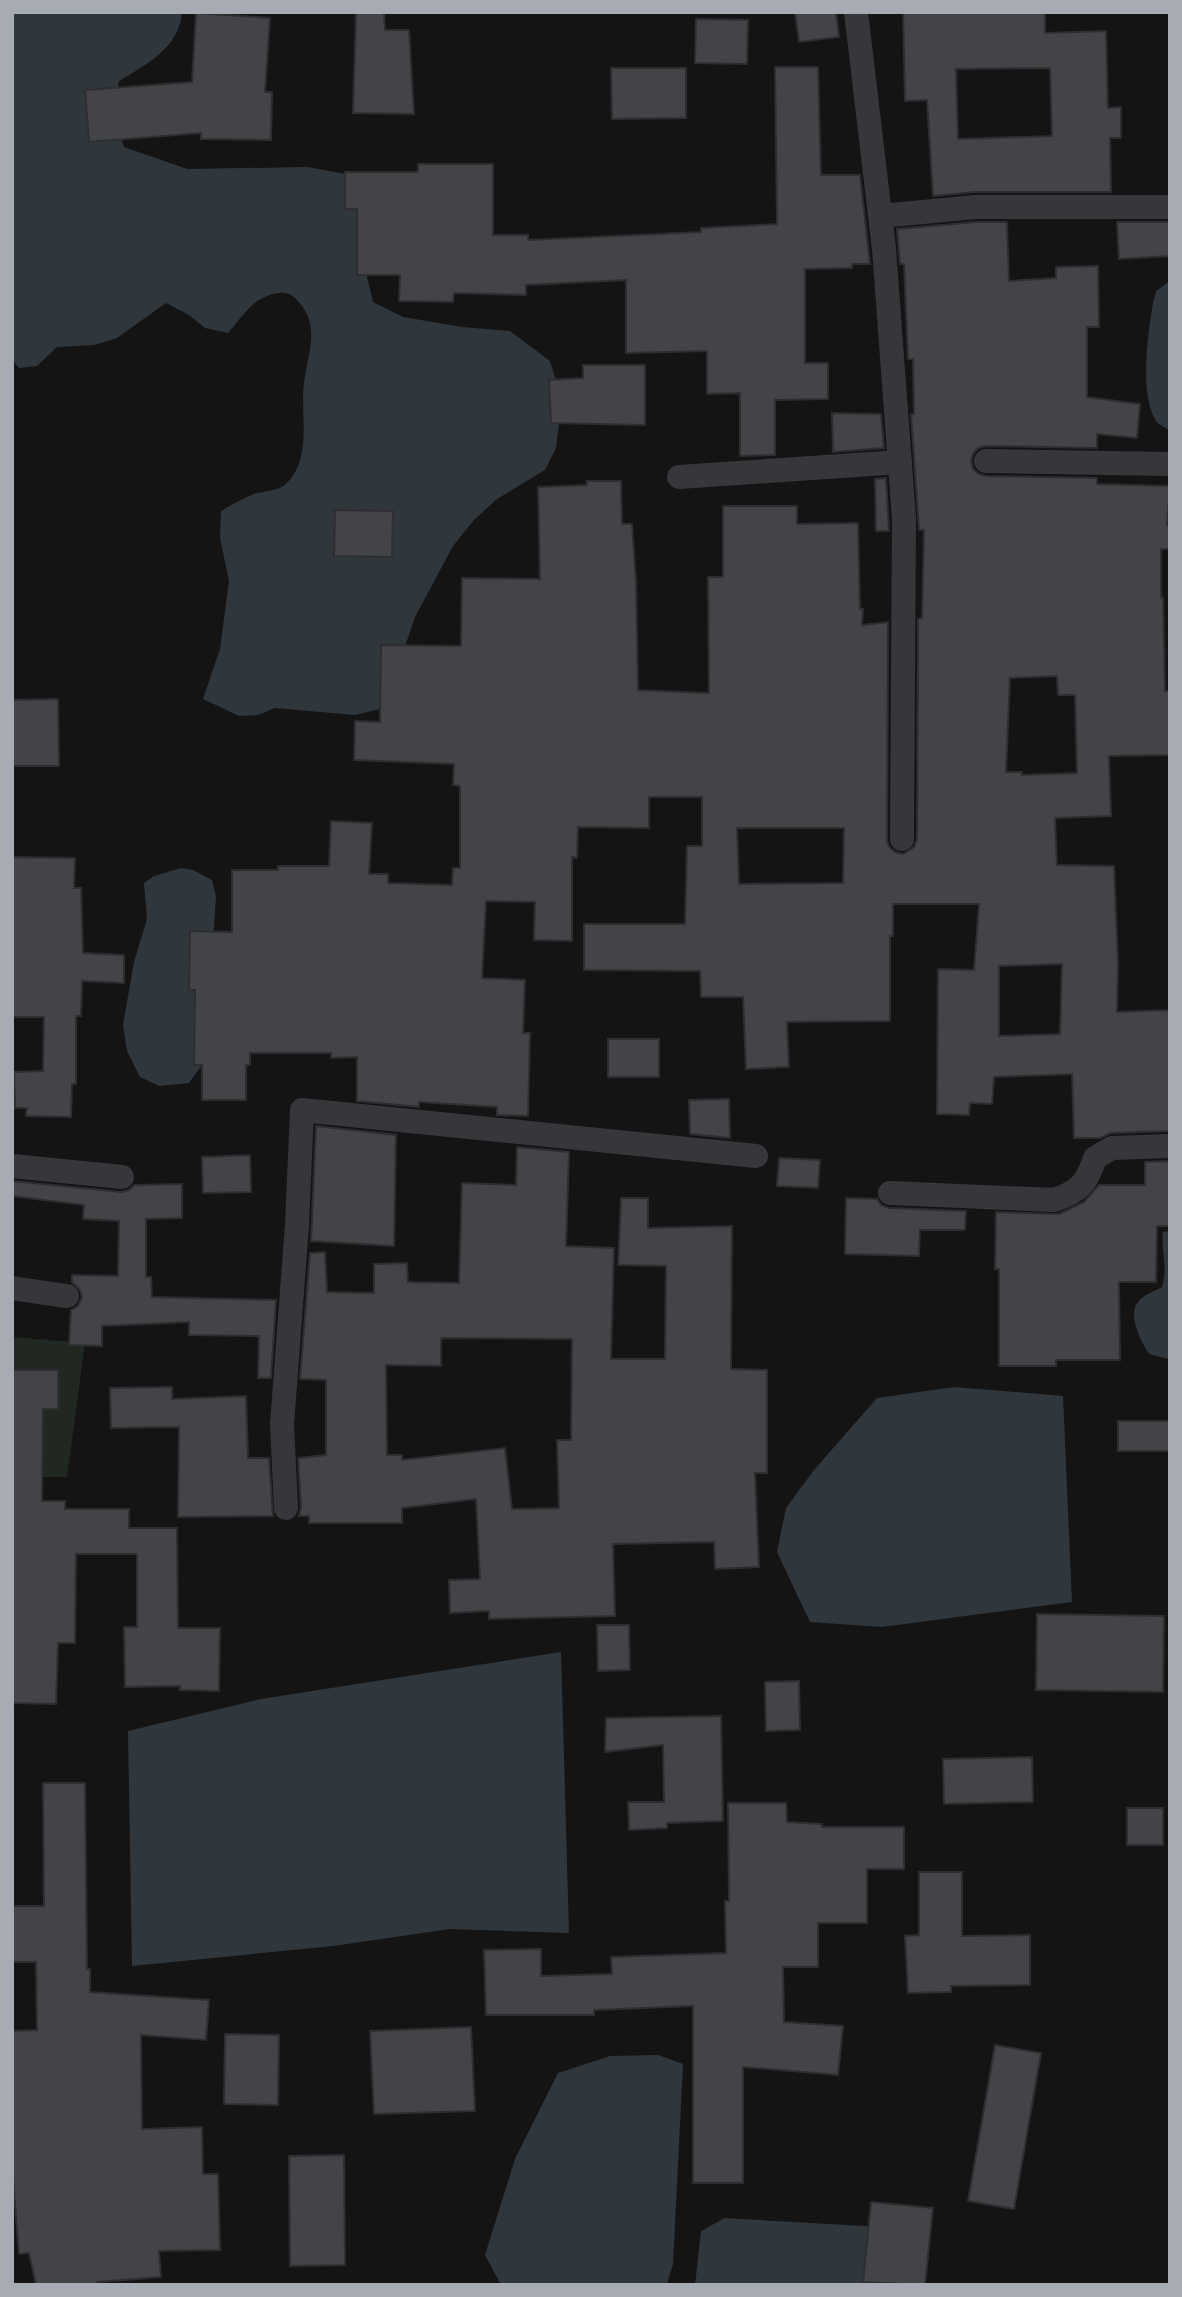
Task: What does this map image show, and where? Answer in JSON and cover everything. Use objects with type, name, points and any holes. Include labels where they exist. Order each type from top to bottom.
[{"type":"street","points":[[856,12],[881,216],[904,519],[902,839]]},
{"type":"street","points":[[881,216],[975,207],[1170,207]]},
{"type":"street","points":[[986,461],[1170,464]]},
{"type":"street","points":[[679,477],[900,462]]},
{"type":"street","points":[[286,1508],[282,1424],[297,1225],[302,1110],[756,1156]]},
{"type":"street","points":[[890,1193],[1054,1200],[1074,1194],[1089,1176],[1096,1158],[1112,1148],[1170,1146]]},
{"type":"street","points":[[12,1166],[122,1177]]},
{"type":"street","points":[[12,1288],[68,1296]]},
{"type":"shaded area","points":[[12,12],[182,12],[175,36],[160,54],[119,81],[113,112],[124,147],[187,169],[308,167],[345,174],[365,214],[365,269],[373,302],[403,317],[462,327],[510,331],[550,361],[562,400],[556,448],[545,470],[497,499],[474,520],[453,546],[415,617],[384,708],[355,715],[275,708],[258,715],[239,716],[203,699],[220,649],[229,581],[220,538],[221,511],[250,496],[285,485],[294,475],[302,450],[303,396],[311,328],[303,308],[295,298],[279,293],[257,301],[228,333],[205,328],[189,315],[166,303],[117,338],[94,345],[57,347],[37,366],[19,368],[12,360]]},
{"type":"shaded area","points":[[1170,281],[1170,430],[1157,422],[1151,409],[1146,363],[1156,291]]},
{"type":"shaded area","points":[[181,868],[193,870],[212,880],[216,896],[205,1061],[189,1083],[159,1086],[140,1077],[127,1051],[123,1025],[134,962],[147,919],[144,883],[154,876]]},
{"type":"shaded area","points":[[1170,1231],[1169,1359],[1149,1354],[1136,1328],[1134,1314],[1140,1299],[1162,1287],[1163,1232]]},
{"type":"shaded area","points":[[12,1337],[85,1343],[67,1477],[12,1477]]},
{"type":"shaded area","points":[[954,1387],[1063,1396],[1072,1602],[882,1627],[810,1622],[777,1552],[786,1508],[814,1470],[877,1398]]},
{"type":"shaded area","points":[[561,1652],[569,1933],[450,1929],[333,1946],[132,1966],[128,1731],[261,1699]]},
{"type":"shaded area","points":[[658,2055],[683,2064],[673,2264],[667,2284],[501,2285],[485,2255],[515,2159],[558,2073],[610,2056]]},
{"type":"shaded area","points":[[725,2218],[881,2227],[900,2247],[894,2285],[695,2285],[701,2231]]},
{"type":"building","points":[[356,12],[384,12],[385,30],[409,30],[414,114],[353,113]]},
{"type":"building","points":[[795,12],[836,12],[839,37],[799,42]]},
{"type":"building","points":[[903,12],[1045,12],[1045,33],[1106,31],[1108,108],[1121,107],[1121,138],[1110,138],[1111,192],[975,192],[933,196],[927,100],[905,101]],"holes":[[[1050,68],[1052,136],[958,139],[956,69]]]},
{"type":"building","points":[[196,13],[270,18],[265,92],[272,92],[271,140],[201,139],[201,133],[89,142],[85,90],[192,82]]},
{"type":"building","points":[[696,19],[748,20],[747,64],[695,63]]},
{"type":"building","points":[[775,67],[818,67],[821,175],[860,175],[870,264],[852,264],[852,268],[805,269],[805,363],[828,363],[828,399],[775,400],[775,455],[740,456],[740,393],[707,394],[707,351],[626,353],[626,280],[526,285],[526,295],[454,293],[453,302],[399,301],[400,275],[357,275],[357,209],[345,209],[345,172],[418,172],[418,164],[493,164],[493,235],[528,235],[528,240],[701,232],[701,228],[777,224]]},
{"type":"building","points":[[611,68],[686,68],[686,118],[612,119]]},
{"type":"building","points":[[1007,222],[1009,281],[1056,278],[1056,267],[1098,266],[1099,327],[1087,327],[1087,397],[1140,404],[1137,438],[1097,434],[1097,448],[986,446],[978,448],[973,454],[973,469],[986,476],[1097,478],[1097,484],[1170,486],[1167,525],[1170,525],[1170,549],[1161,549],[1161,598],[1165,691],[1170,691],[1170,755],[1109,756],[1111,816],[1055,818],[1057,865],[1114,866],[1117,1012],[1170,1010],[1170,1131],[1111,1133],[1100,1138],[1074,1138],[1072,1074],[994,1077],[992,1104],[970,1103],[969,1115],[937,1114],[938,969],[974,970],[979,904],[893,904],[893,936],[890,936],[890,1021],[787,1022],[789,1067],[746,1069],[743,997],[701,997],[700,971],[584,970],[584,924],[685,924],[687,846],[702,846],[702,797],[649,797],[649,828],[578,827],[577,858],[572,857],[572,941],[534,940],[535,902],[486,901],[482,978],[525,980],[523,1033],[530,1033],[528,1116],[497,1115],[497,1107],[419,1102],[419,1107],[357,1101],[357,1057],[331,1058],[331,1053],[250,1053],[250,1065],[246,1065],[246,1100],[202,1100],[202,1065],[194,1065],[195,990],[189,990],[190,931],[232,932],[232,870],[278,870],[278,866],[329,866],[331,821],[372,823],[369,874],[388,874],[388,883],[452,885],[453,868],[460,868],[460,786],[453,785],[454,764],[354,760],[355,721],[380,722],[381,645],[461,646],[462,578],[540,579],[538,487],[587,485],[587,481],[621,481],[622,524],[632,524],[638,690],[709,693],[708,577],[723,577],[723,506],[797,506],[797,524],[858,523],[862,625],[888,622],[887,840],[889,847],[895,852],[903,854],[914,847],[917,839],[918,619],[922,618],[924,530],[919,530],[911,414],[914,414],[913,359],[908,359],[904,264],[900,264],[897,229]],"holes":[[[1057,676],[1058,695],[1075,695],[1077,773],[1022,775],[1022,772],[1006,772],[1010,678]],[[737,828],[844,828],[843,883],[739,884]],[[1062,964],[1060,1034],[999,1036],[999,966]]]},
{"type":"building","points":[[1117,222],[1170,222],[1170,256],[1119,259]]},
{"type":"building","points":[[583,365],[645,365],[645,425],[551,423],[549,380],[583,378]]},
{"type":"building","points":[[832,413],[881,414],[884,448],[833,452]]},
{"type":"building","points":[[886,478],[889,531],[876,531],[875,479]]},
{"type":"building","points":[[335,510],[393,511],[392,557],[334,556]]},
{"type":"building","points":[[58,699],[59,766],[12,766],[12,700]]},
{"type":"building","points":[[12,857],[75,858],[74,888],[81,888],[83,953],[124,955],[124,983],[82,981],[81,1016],[76,1016],[76,1084],[72,1084],[71,1117],[26,1116],[27,1108],[15,1108],[14,1072],[43,1071],[44,1017],[12,1017]]},
{"type":"building","points":[[608,1039],[659,1039],[659,1077],[608,1077]]},
{"type":"building","points":[[729,1099],[730,1138],[690,1134],[689,1100]]},
{"type":"building","points":[[316,1126],[396,1135],[394,1246],[311,1241]]},
{"type":"building","points":[[517,1147],[569,1152],[566,1246],[614,1248],[611,1359],[665,1359],[666,1266],[618,1265],[621,1198],[648,1198],[648,1228],[732,1226],[731,1369],[767,1370],[767,1473],[755,1473],[759,1567],[715,1569],[714,1542],[613,1544],[615,1616],[489,1619],[489,1611],[450,1613],[449,1580],[480,1579],[476,1499],[402,1508],[402,1523],[309,1523],[309,1516],[299,1516],[301,1507],[298,1458],[326,1455],[326,1380],[300,1379],[310,1253],[325,1252],[327,1292],[374,1293],[374,1264],[407,1263],[408,1282],[459,1283],[462,1183],[516,1185]],"holes":[[[441,1338],[572,1339],[571,1440],[557,1440],[559,1508],[512,1509],[505,1448],[402,1460],[402,1455],[387,1455],[386,1365],[441,1366]]]},
{"type":"building","points":[[250,1155],[251,1192],[203,1193],[202,1157]]},
{"type":"building","points":[[779,1158],[820,1160],[818,1188],[777,1186]]},
{"type":"building","points":[[1169,1161],[1170,1226],[1157,1226],[1156,1282],[1119,1282],[1120,1360],[1056,1360],[1056,1366],[999,1366],[999,1269],[995,1269],[996,1212],[1059,1214],[1084,1202],[1099,1185],[1145,1185],[1145,1162]]},
{"type":"building","points":[[13,1181],[121,1192],[134,1185],[182,1184],[182,1218],[146,1219],[146,1277],[151,1277],[152,1297],[276,1300],[271,1378],[258,1378],[259,1336],[189,1335],[189,1322],[102,1326],[102,1346],[69,1345],[71,1310],[78,1306],[82,1297],[80,1290],[72,1282],[72,1275],[118,1276],[119,1221],[83,1219],[84,1205],[12,1196]]},
{"type":"building","points":[[846,1198],[877,1199],[881,1205],[889,1208],[966,1211],[965,1230],[920,1230],[919,1256],[845,1254]]},
{"type":"building","points":[[12,1370],[58,1370],[58,1409],[43,1409],[42,1501],[65,1501],[65,1509],[129,1509],[129,1528],[177,1528],[178,1628],[220,1628],[219,1691],[180,1690],[180,1686],[125,1687],[124,1627],[137,1627],[137,1554],[76,1554],[75,1643],[58,1643],[56,1704],[12,1703]]},
{"type":"building","points":[[172,1387],[172,1399],[246,1396],[248,1458],[269,1458],[273,1516],[178,1517],[179,1427],[111,1428],[110,1388]]},
{"type":"building","points":[[1118,1421],[1170,1421],[1170,1451],[1118,1451]]},
{"type":"building","points":[[1037,1614],[1164,1616],[1163,1692],[1036,1690]]},
{"type":"building","points":[[597,1625],[629,1625],[630,1670],[598,1671]]},
{"type":"building","points":[[799,1681],[800,1730],[766,1731],[765,1682]]},
{"type":"building","points":[[721,1716],[723,1821],[667,1823],[667,1828],[629,1830],[628,1802],[664,1802],[663,1745],[605,1752],[606,1718]]},
{"type":"building","points":[[1032,1757],[1033,1802],[944,1804],[943,1759]]},
{"type":"building","points":[[43,1783],[85,1783],[87,1969],[90,1969],[90,1992],[209,2000],[206,2040],[141,2035],[142,2129],[202,2127],[203,2174],[218,2174],[220,2250],[159,2251],[161,2277],[97,2282],[98,2285],[36,2285],[29,2253],[19,2254],[12,2167],[12,2031],[37,2030],[36,1962],[12,1962],[12,1906],[44,1906]]},
{"type":"building","points":[[728,1803],[786,1803],[787,1822],[822,1824],[822,1827],[904,1827],[904,1869],[867,1869],[867,1923],[818,1923],[818,1967],[783,1967],[784,2022],[843,2026],[838,2075],[743,2067],[743,2183],[693,2183],[693,2006],[594,2010],[594,2015],[486,2015],[484,1950],[541,1949],[541,1976],[612,1974],[611,1957],[726,1953],[725,1901],[729,1901]]},
{"type":"building","points":[[1127,1808],[1163,1808],[1163,1845],[1127,1845]]},
{"type":"building","points":[[919,1872],[962,1872],[962,1936],[1030,1935],[1030,1985],[951,1986],[951,1992],[908,1993],[905,1936],[919,1935]]},
{"type":"building","points":[[471,2027],[475,2111],[374,2114],[370,2031]]},
{"type":"building","points":[[225,2034],[279,2035],[278,2105],[224,2104]]},
{"type":"building","points":[[995,2045],[1041,2053],[1014,2209],[968,2201]]},
{"type":"building","points":[[344,2155],[345,2265],[290,2266],[289,2156]]},
{"type":"building","points":[[871,2202],[933,2208],[925,2285],[863,2282]]}]
